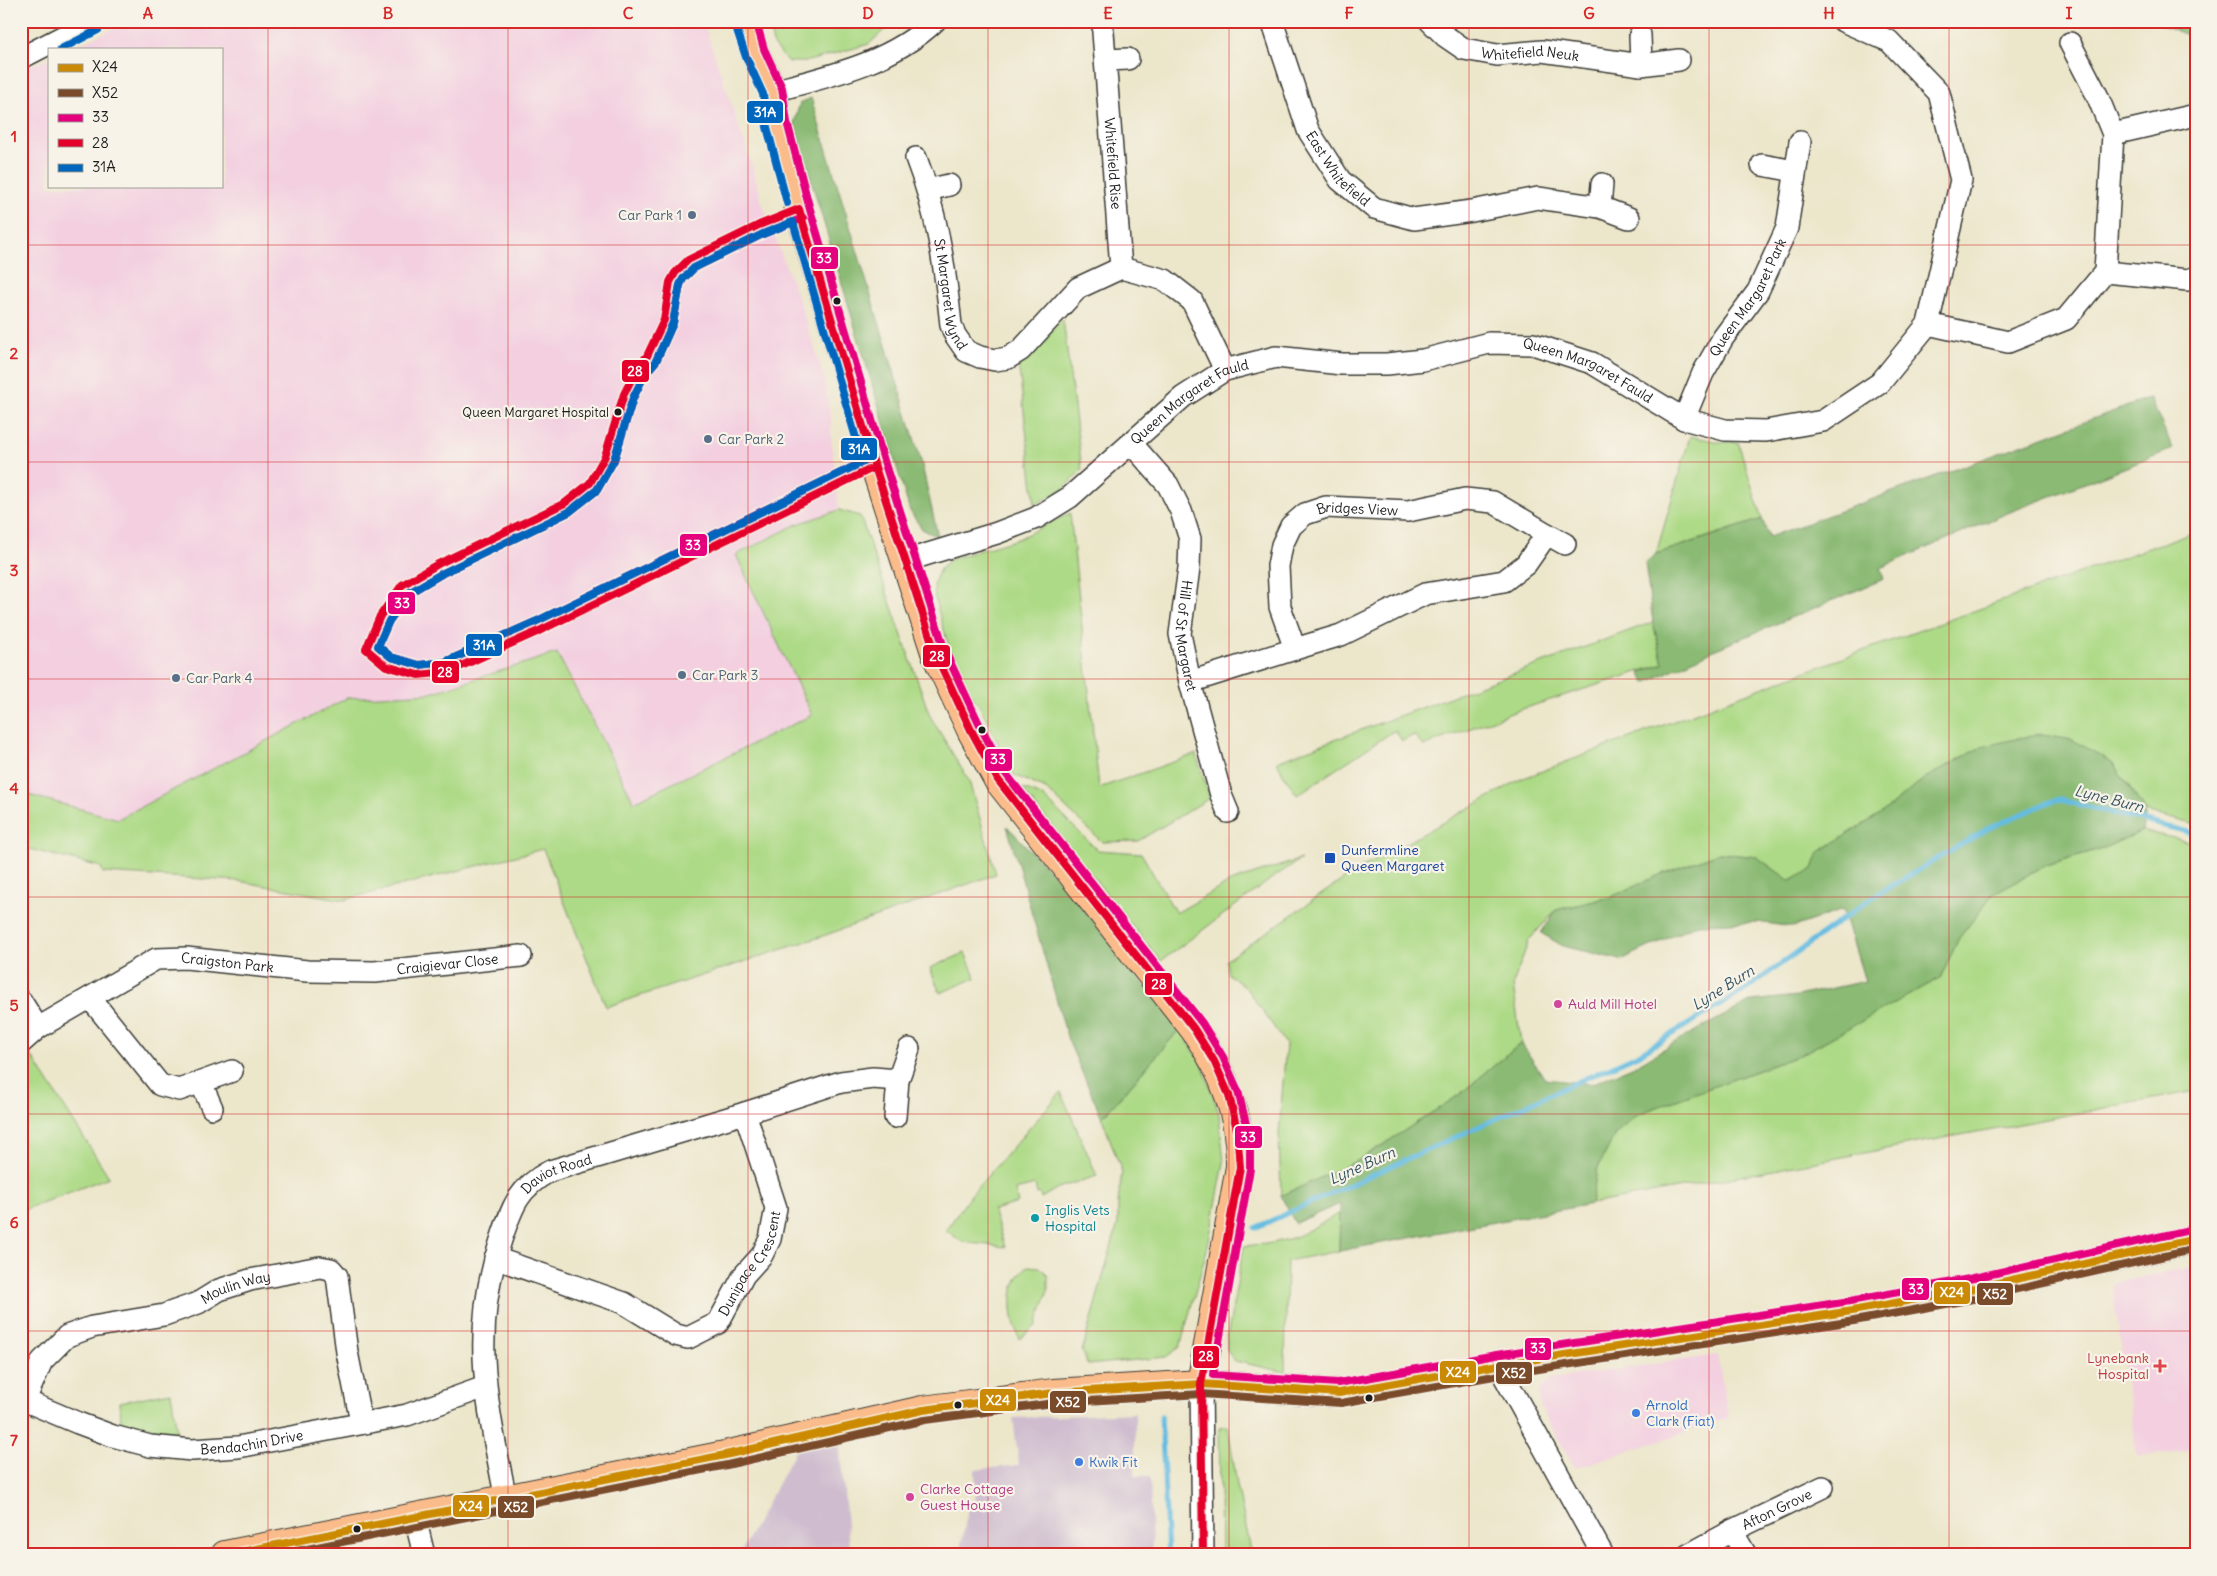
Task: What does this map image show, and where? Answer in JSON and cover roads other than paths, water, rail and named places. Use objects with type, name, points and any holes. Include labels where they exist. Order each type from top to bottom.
[{"type":"main road","points":[[745,21],[755,53],[773,91],[777,124],[800,209],[904,561],[936,655],[948,684],[998,780],[1194,1029],[1209,1050],[1230,1095],[1240,1142],[1240,1167],[1201,1384]]},
{"type":"main road","points":[[225,1555],[802,1439],[923,1410],[1053,1393],[1201,1384],[1340,1393],[1498,1365],[1852,1311],[1971,1289],[2196,1239]]},
{"type":"street","points":[[773,91],[823,78],[879,59],[906,44],[934,21]]},
{"type":"street","name":"East Whitefield","points":[[1272,21],[1308,130],[1340,180],[1374,208],[1414,219],[1472,211],[1538,198],[1600,207],[1629,218]]},
{"type":"street","name":"Whitefield Neuk","points":[[1430,21],[1445,36],[1464,48],[1497,55],[1542,51],[1641,66],[1679,60]]},
{"type":"street","name":"Queen Margaret Fauld","points":[[904,561],[997,533],[1036,518],[1070,497],[1183,397],[1225,370],[1276,357],[1342,364],[1387,364],[1423,360],[1489,343],[1534,344],[1592,363],[1684,419],[1725,430],[1766,431],[1823,420],[1880,383],[1928,324],[1961,180],[1939,93],[1888,41],[1843,21]]},
{"type":"street","points":[[21,58],[79,24]]},
{"type":"street","name":"Whitefield Rise","points":[[1103,32],[1121,268]]},
{"type":"street","points":[[1640,35],[1641,66]]},
{"type":"street","points":[[1928,324],[2008,342],[2066,319],[2105,272],[2113,134],[2097,95],[2070,43]]},
{"type":"street","points":[[1106,60],[1128,59]]},
{"type":"street","points":[[2113,134],[2196,114]]},
{"type":"street","name":"Queen Margaret Park","points":[[1684,419],[1702,373],[1723,338],[1758,290],[1787,228],[1800,142]]},
{"type":"street","name":"St Margaret Wynd","points":[[916,158],[928,190],[944,256],[950,325],[966,351],[980,357],[995,360],[1008,358],[1021,350],[1078,288],[1121,268]]},
{"type":"street","points":[[1762,165],[1795,171]]},
{"type":"street","points":[[1600,207],[1602,184]]},
{"type":"street","points":[[928,190],[949,185]]},
{"type":"street","points":[[1121,268],[1165,280],[1192,301],[1225,370]]},
{"type":"street","points":[[2105,272],[2188,280],[2196,277]]},
{"type":"street","name":"Hill of St Margaret","points":[[1131,444],[1168,485],[1181,512],[1190,539],[1189,568],[1180,634],[1190,682],[1221,795],[1228,812]]},
{"type":"street","name":"Bridges View","points":[[1190,682],[1342,635],[1425,594],[1504,580],[1556,539],[1493,502],[1465,499],[1408,511],[1326,507],[1305,514],[1291,526],[1282,545],[1278,566],[1280,607],[1295,649]]},
{"type":"street","name":"Craigievar Close","points":[[375,972],[521,956]]},
{"type":"street","name":"Craigston Park","points":[[21,1043],[38,1028],[156,959],[186,958],[306,971],[375,972]]},
{"type":"street","points":[[90,998],[160,1085],[179,1090],[232,1071]]},
{"type":"street","points":[[21,1001],[38,1028]]},
{"type":"street","points":[[895,1117],[898,1080],[909,1049]]},
{"type":"street","name":"Daviot Road","points":[[506,1500],[485,1387],[482,1348],[483,1322],[495,1258],[520,1195],[528,1185],[550,1171],[745,1113],[840,1082],[873,1078],[898,1080]]},
{"type":"street","points":[[201,1083],[212,1108]]},
{"type":"street","name":"Dunipace Crescent","points":[[495,1258],[624,1303],[676,1335],[688,1338],[718,1323],[744,1274],[762,1255],[770,1239],[776,1208],[745,1113]]},
{"type":"street","name":"Moulin Way","points":[[23,1400],[42,1360],[56,1344],[67,1336],[92,1327],[164,1315],[198,1304],[219,1290],[250,1280],[320,1267],[331,1269],[337,1276],[347,1352],[361,1422]]},
{"type":"street","points":[[1498,1365],[1603,1555]]},
{"type":"street","points":[[1201,1384],[1203,1555]]},
{"type":"street","name":"Bendachin Drive","points":[[23,1400],[113,1436],[150,1446],[192,1450],[238,1447],[361,1422],[408,1415],[485,1387]]},
{"type":"street","name":"Afton Grove","points":[[1688,1555],[1732,1531],[1823,1487]]},
{"type":"street","points":[[415,1518],[424,1555]]},
{"type":"street","name":"Afton Grove","points":[[1732,1531],[1746,1555]]},
{"type":"waterway","name":"Lyne Burn","points":[[1255,1228],[1639,1054],[1745,990],[1873,897],[1989,828],[2057,799],[2196,834]]},
{"type":"waterway","name":"Lyne Burn","points":[[1161,1416],[1168,1555]]},
{"type":"place","name":"Car Park 1","points":[[692,215]]},
{"type":"place","name":"Queen Margaret Hospital","points":[[618,412]]},
{"type":"place","name":"Car Park 2","points":[[708,439]]},
{"type":"place","name":"Car Park 3","points":[[682,675]]},
{"type":"place","name":"Car Park 4","points":[[176,678]]},
{"type":"place","name":"Dunfermline Queen Margaret","points":[[1330,858]]},
{"type":"place","name":"Auld Mill Hotel","points":[[1558,1004]]},
{"type":"place","name":"Inglis Vets Hospital","points":[[1035,1218]]},
{"type":"place","name":"Lynebank Hospital","points":[[2160,1366]]},
{"type":"place","name":"Arnold Clark (Fiat)","points":[[1636,1413]]},
{"type":"place","name":"Kwik Fit","points":[[1079,1462]]},
{"type":"place","name":"Clarke Cottage Guest House","points":[[910,1497]]}]
